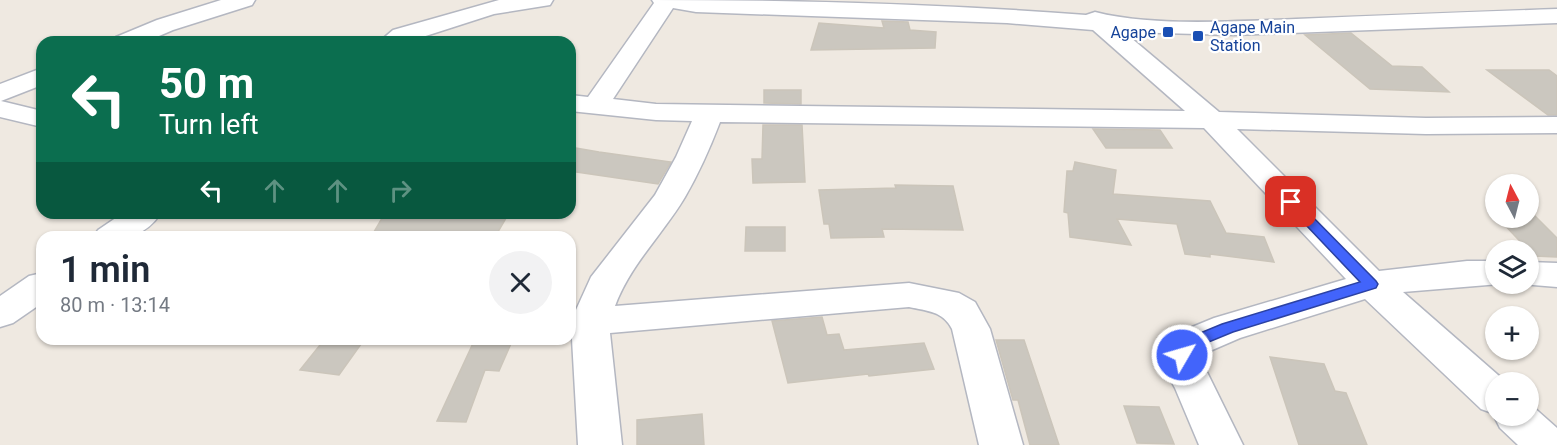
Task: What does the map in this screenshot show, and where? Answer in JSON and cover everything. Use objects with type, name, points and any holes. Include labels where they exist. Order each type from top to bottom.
[{"type":"street","points":[[140,36],[243,0]]},
{"type":"street","points":[[400,36],[491,8],[542,0]]},
{"type":"street","points":[[1072,0],[1212,120],[1371,284],[1485,388]]},
{"type":"street","points":[[583,104],[665,1],[696,5],[1007,16],[1234,28],[1557,16]]},
{"type":"street","points":[[0,93],[36,78]]},
{"type":"street","points":[[583,104],[656,112],[1212,120],[1426,126],[1557,125]]},
{"type":"street","points":[[0,109],[36,118]]},
{"type":"street","points":[[600,445],[590,321],[604,286],[669,198],[691,157],[710,113]]},
{"type":"street","points":[[119,231],[136,219]]},
{"type":"street","points":[[1221,445],[1195,386],[1183,366],[1182,355],[1189,344],[1227,328],[1371,284],[1485,273]]},
{"type":"street","points":[[1539,274],[1557,275]]},
{"type":"street","points":[[0,314],[36,289]]},
{"type":"street","points":[[590,321],[909,295],[946,302],[962,311],[971,329],[1001,445]]},
{"type":"street","points":[[1526,426],[1547,445]]},
{"type":"building","points":[[882,21],[908,22],[910,30],[936,32],[935,48],[811,50],[819,23],[884,28]]},
{"type":"building","points":[[1351,33],[1392,66],[1422,67],[1449,92],[1370,89],[1305,35]]},
{"type":"building","points":[[1487,70],[1549,70],[1557,76],[1557,115],[1548,115]]},
{"type":"building","points":[[764,90],[801,90],[801,104],[764,103]]},
{"type":"building","points":[[763,125],[802,125],[805,182],[753,183],[752,159],[762,159]]},
{"type":"building","points":[[1093,129],[1160,130],[1172,148],[1106,148]]},
{"type":"building","points":[[576,148],[671,162],[658,184],[576,172]]},
{"type":"building","points":[[1075,162],[1116,170],[1113,194],[1210,201],[1226,233],[1264,237],[1274,262],[1210,254],[1210,257],[1185,254],[1177,224],[1117,219],[1131,245],[1070,237],[1068,213],[1064,212],[1067,171],[1073,171]]},
{"type":"building","points":[[895,185],[953,186],[963,230],[882,229],[884,237],[831,238],[829,224],[824,224],[819,190],[896,188]]},
{"type":"building","points":[[382,219],[506,219],[498,231],[374,231]]},
{"type":"building","points":[[1539,220],[1557,238],[1557,257],[1539,256],[1539,240],[1519,240],[1507,228],[1539,228]]},
{"type":"building","points":[[746,227],[785,227],[785,251],[745,251]]},
{"type":"building","points":[[822,317],[827,335],[839,334],[844,350],[924,343],[934,369],[788,383],[772,321]]},
{"type":"building","points":[[996,340],[1024,340],[1059,445],[1030,445],[1018,400],[1013,400]]},
{"type":"building","points":[[320,345],[360,345],[339,375],[300,370]]},
{"type":"building","points":[[472,345],[510,345],[499,371],[485,370],[466,422],[437,421]]},
{"type":"building","points":[[1270,357],[1324,364],[1335,391],[1346,393],[1367,445],[1299,445]]},
{"type":"building","points":[[1124,406],[1159,407],[1174,444],[1137,443]]},
{"type":"building","points":[[702,414],[704,445],[637,445],[637,420]]},
{"type":"place","name":"Agape","points":[[1168,32]]},
{"type":"place","name":"Agape Main Station","points":[[1198,36]]},
{"type":"route","points":[[1182,355],[1189,344],[1227,328],[1371,284],[1291,202]]}]
